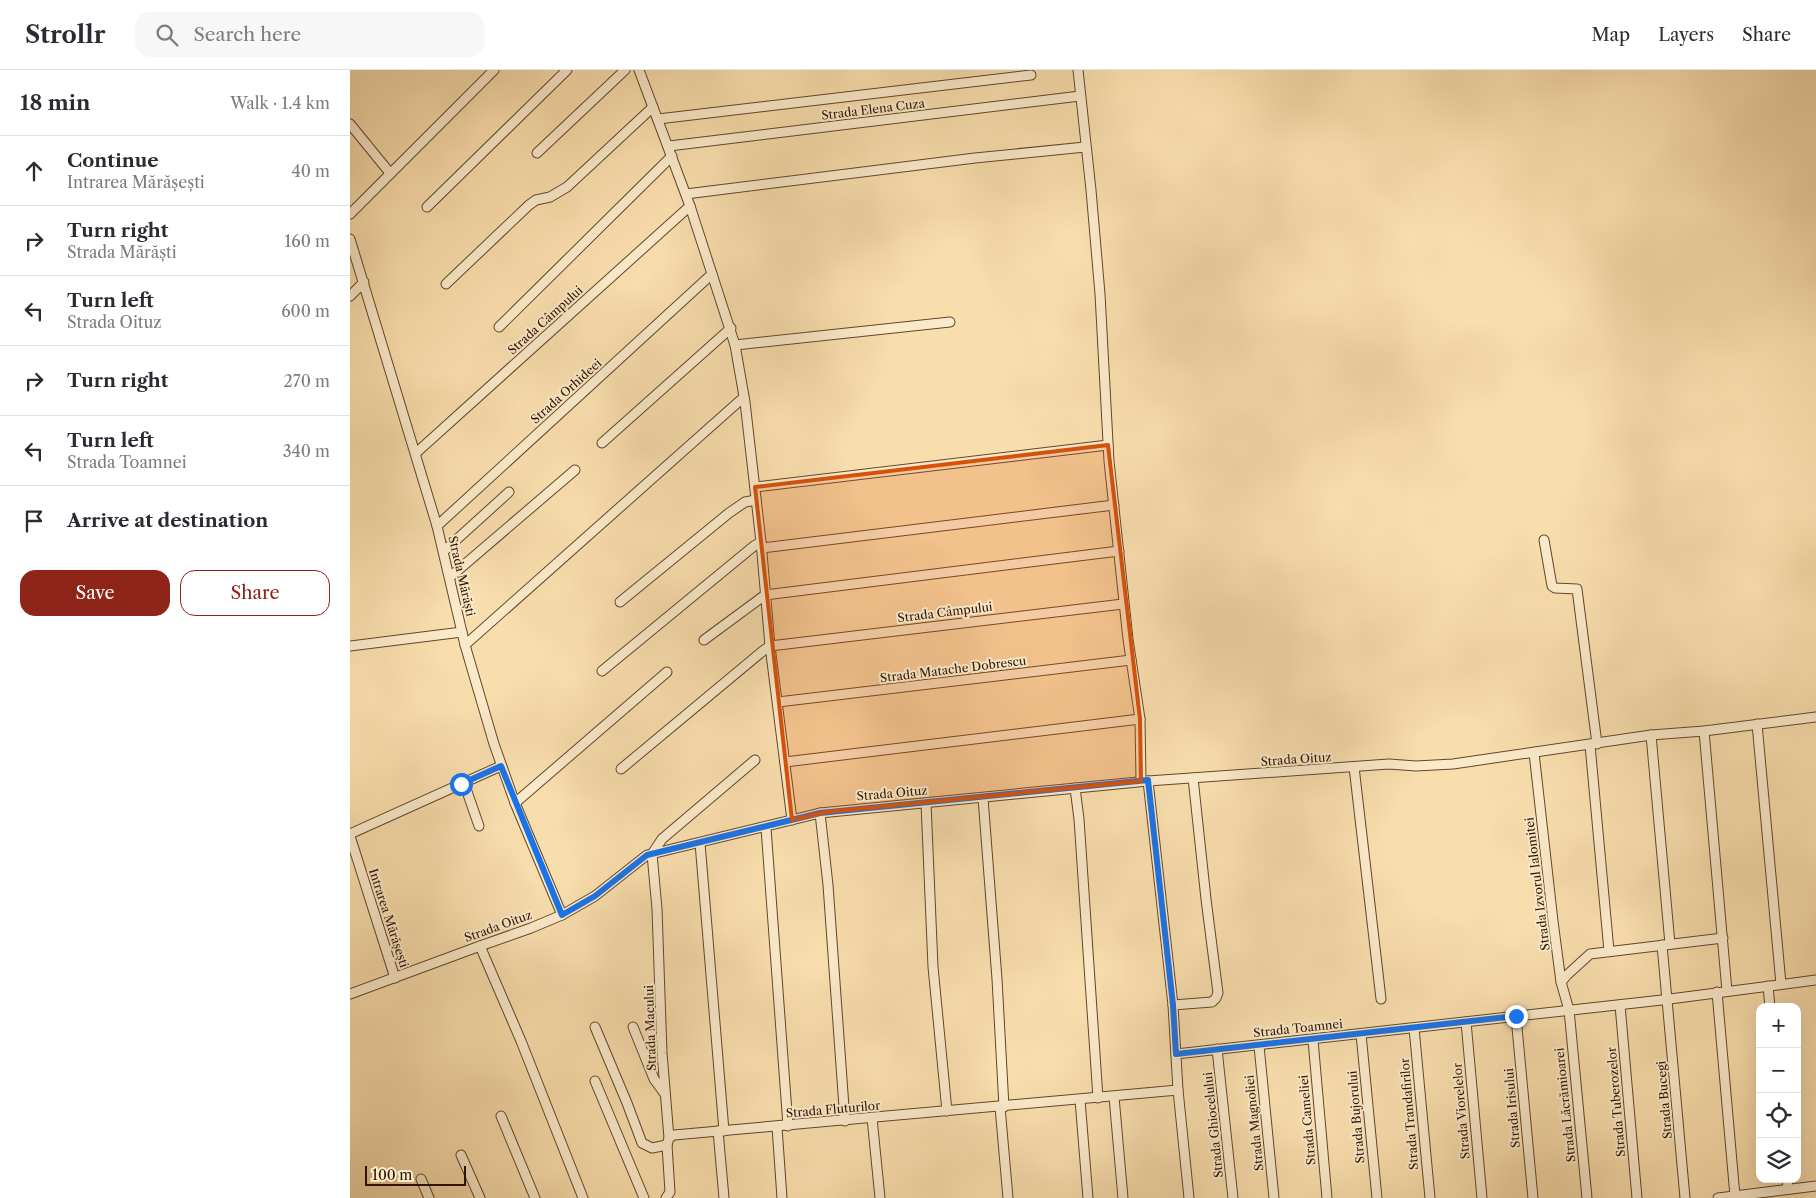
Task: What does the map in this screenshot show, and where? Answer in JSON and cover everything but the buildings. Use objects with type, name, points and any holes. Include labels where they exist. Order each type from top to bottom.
[{"type":"street","points":[[350,214],[494,70]]},
{"type":"street","points":[[427,207],[567,70]]},
{"type":"street","points":[[537,153],[625,70]]},
{"type":"street","points":[[639,70],[686,194],[735,345],[744,397],[762,545],[770,646],[792,820]]},
{"type":"street","points":[[1078,70],[1100,294],[1108,445],[1123,604],[1140,719],[1144,781],[1173,1005],[1178,1090],[1189,1198]]},
{"type":"street","points":[[658,119],[1031,75]]},
{"type":"street","name":"Strada Elena Cuza","points":[[669,146],[1080,96]]},
{"type":"street","points":[[446,284],[529,205],[536,200],[550,197],[567,187],[653,107]]},
{"type":"street","points":[[350,124],[390,173]]},
{"type":"street","points":[[686,194],[975,158],[1085,147]]},
{"type":"street","points":[[499,327],[672,156]]},
{"type":"street","name":"Strada Câmpului","points":[[416,453],[690,206]]},
{"type":"street","name":"Strada Mărăști","points":[[350,239],[437,526],[462,632],[501,766],[562,915]]},
{"type":"street","name":"Strada Orhideei","points":[[437,526],[712,274]]},
{"type":"street","points":[[350,296],[364,282]]},
{"type":"street","points":[[735,345],[950,322]]},
{"type":"street","points":[[602,443],[731,328]]},
{"type":"street","points":[[466,644],[744,397]]},
{"type":"street","points":[[755,487],[1108,445]]},
{"type":"street","points":[[450,577],[575,470]]},
{"type":"street","points":[[444,551],[509,492]]},
{"type":"street","points":[[620,602],[728,513],[745,502],[756,500]]},
{"type":"street","points":[[602,672],[754,546],[1114,505]]},
{"type":"street","points":[[1544,540],[1552,586],[1555,588],[1577,589],[1594,744],[1609,951]]},
{"type":"street","points":[[704,640],[765,595],[1119,552]]},
{"type":"street","name":"Strada Câmpului","points":[[770,646],[1123,604]]},
{"type":"street","points":[[350,646],[462,632]]},
{"type":"street","points":[[621,769],[770,646]]},
{"type":"street","name":"Strada Matache Dobrescu","points":[[778,702],[1131,660]]},
{"type":"street","points":[[515,803],[668,672]]},
{"type":"street","name":"Strada Oituz","points":[[350,994],[562,915],[581,905],[640,859],[652,854],[766,828],[820,813],[1144,781],[1389,764],[1416,766],[1454,764],[1651,735],[1704,731],[1816,716]]},
{"type":"street","points":[[785,762],[1140,719]]},
{"type":"street","points":[[1757,724],[1781,984]]},
{"type":"street","points":[[1704,731],[1727,991]]},
{"type":"street","name":"Strada Bucegi","points":[[1651,735],[1666,945],[1665,1000],[1686,1198]]},
{"type":"street","name":"Strada Izvorul Ialomitei","points":[[1534,753],[1562,982],[1568,1010]]},
{"type":"street","points":[[652,854],[662,839],[755,760]]},
{"type":"street","name":"Intrarea Mărășești","points":[[395,978],[350,835],[501,766]]},
{"type":"street","points":[[1354,767],[1381,999]]},
{"type":"street","points":[[1173,1005],[1212,1002],[1218,993],[1193,778]]},
{"type":"street","points":[[464,783],[479,826]]},
{"type":"street","points":[[1075,788],[1079,819],[1098,1098]]},
{"type":"street","points":[[983,798],[997,979],[1008,1198]]},
{"type":"street","points":[[926,803],[932,967],[946,1111]]},
{"type":"street","points":[[820,813],[828,885],[845,1121]]},
{"type":"street","points":[[766,828],[788,1126]]},
{"type":"street","points":[[700,843],[721,1131],[724,1198]]},
{"type":"street","name":"Strada Macului","points":[[652,854],[657,909],[669,1197]]},
{"type":"street","points":[[1562,982],[1590,954],[1723,938]]},
{"type":"street","points":[[480,946],[521,1041],[583,1198]]},
{"type":"street","name":"Strada Toamnei","points":[[1176,1054],[1665,1000],[1816,980]]},
{"type":"street","points":[[1768,986],[1770,1003]]},
{"type":"street","points":[[1718,992],[1735,1196]]},
{"type":"street","name":"Strada Tuberozelor","points":[[1620,1005],[1637,1198]]},
{"type":"street","name":"Strada Lăcrămioarei","points":[[1568,1010],[1587,1198]]},
{"type":"street","name":"Strada Irisului","points":[[1516,1016],[1532,1198]]},
{"type":"street","name":"Strada Viorelelor","points":[[1466,1022],[1482,1198]]},
{"type":"street","name":"Strada Fluturilor","points":[[595,1027],[642,1143],[646,1147],[652,1148],[668,1142],[674,1135],[1178,1090]]},
{"type":"street","points":[[633,1027],[654,1079],[665,1094]]},
{"type":"street","name":"Strada Trandafirilor","points":[[1414,1028],[1430,1198]]},
{"type":"street","name":"Strada Bujorului","points":[[1361,1034],[1377,1198]]},
{"type":"street","name":"Strada Cameliei","points":[[1313,1040],[1327,1198]]},
{"type":"street","name":"Strada Magnoliei","points":[[1259,1046],[1274,1198]]},
{"type":"street","name":"Strada Ghiocelului","points":[[1217,1049],[1233,1198]]},
{"type":"street","points":[[595,1081],[644,1198]]},
{"type":"street","points":[[1114,1097],[1123,1198]]},
{"type":"street","points":[[1080,1100],[1088,1198]]},
{"type":"street","points":[[501,1116],[534,1198]]},
{"type":"street","points":[[872,1118],[880,1198]]},
{"type":"street","points":[[777,1127],[782,1198]]},
{"type":"street","points":[[461,1155],[480,1198]]},
{"type":"street","points":[[421,1179],[429,1198]]},
{"type":"street","points":[[1787,1183],[1788,1189]]},
{"type":"street","points":[[1718,1198],[1816,1186]]},
{"type":"highlighted area","points":[[1108,445],[1140,719],[1141,781],[827,812],[792,820],[755,487]]},
{"type":"route","points":[[461,784],[501,766],[562,915],[595,896],[647,855],[766,828],[820,813],[1148,780],[1173,1005],[1176,1054],[1516,1016]]}]
